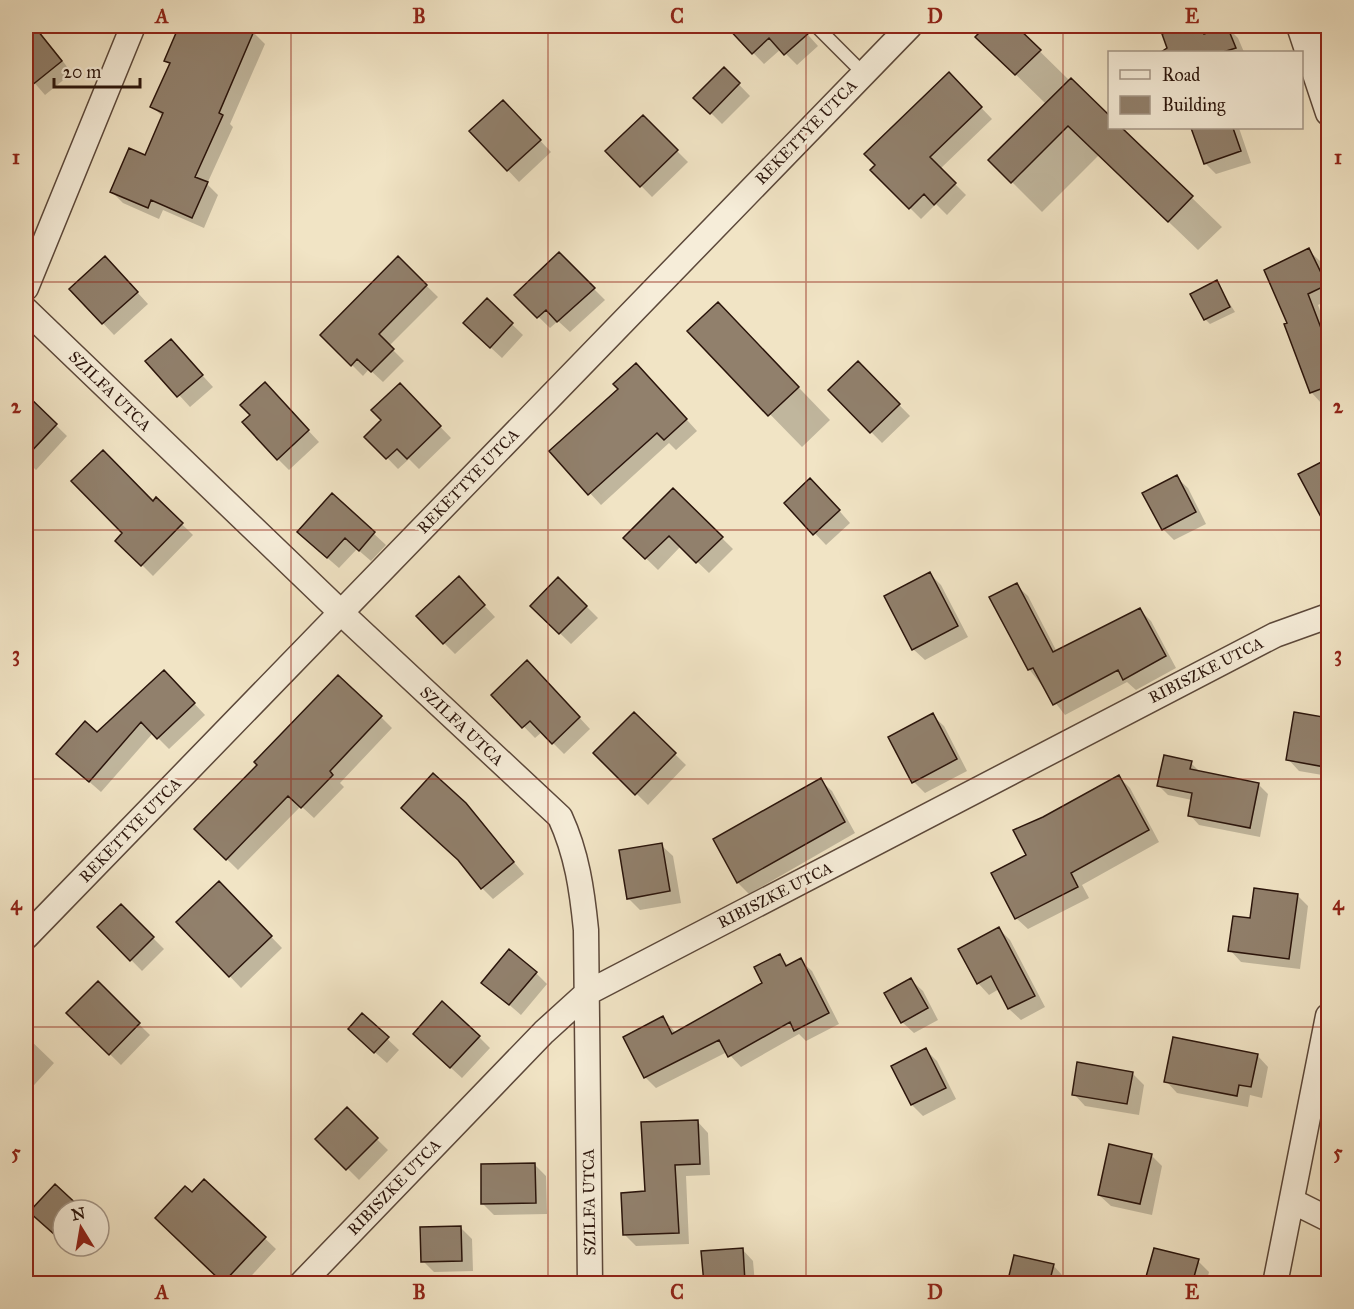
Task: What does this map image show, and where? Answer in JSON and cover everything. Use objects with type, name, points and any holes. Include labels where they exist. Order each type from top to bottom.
[{"type":"street","points":[[26,288],[133,26]]},
{"type":"street","name":"REKETTYE UTCA","points":[[26,937],[910,26]]},
{"type":"street","points":[[1329,31],[1303,36],[1322,76],[1329,113]]},
{"type":"street","name":"SZILFA UTCA","points":[[26,310],[341,612],[560,817],[572,844],[581,884],[586,930],[590,1284]]},
{"type":"street","name":"RIBISZKE UTCA","points":[[301,1284],[544,1032],[587,993],[1275,635],[1329,616]]},
{"type":"street","points":[[1275,1284],[1329,1016]]},
{"type":"street","points":[[1292,1201],[1329,1219]]},
{"type":"lane","points":[[816,26],[863,73]]},
{"type":"building","points":[[26,26],[34,26],[62,61],[26,90]]},
{"type":"building","points":[[179,26],[241,26],[254,31],[219,113],[223,115],[195,177],[208,182],[192,218],[151,200],[148,208],[110,192],[129,148],[145,155],[163,113],[150,107],[170,63],[164,61]]},
{"type":"building","points":[[726,26],[808,26],[810,32],[784,55],[769,38],[752,54]]},
{"type":"building","points":[[986,26],[1016,26],[1041,50],[1015,75],[975,37]]},
{"type":"building","points":[[1185,26],[1201,26],[1204,34],[1227,26],[1236,48],[1226,51],[1162,51],[1167,48],[1162,34]]},
{"type":"building","points":[[724,67],[740,83],[710,114],[693,98]]},
{"type":"building","points":[[949,72],[982,107],[930,157],[956,183],[934,205],[924,194],[909,209],[870,170],[875,165],[864,154]]},
{"type":"building","points":[[1071,78],[1108,114],[1108,129],[1123,129],[1193,196],[1168,222],[1068,126],[1011,183],[988,160]]},
{"type":"building","points":[[503,100],[541,140],[507,171],[469,131]]},
{"type":"building","points":[[643,115],[678,150],[640,187],[605,151]]},
{"type":"building","points":[[1191,129],[1233,129],[1241,151],[1204,164]]},
{"type":"building","points":[[1309,248],[1327,285],[1308,294],[1329,349],[1329,386],[1310,393],[1284,324],[1287,323],[1264,270]]},
{"type":"building","points":[[559,252],[595,288],[557,322],[546,310],[537,318],[514,295]]},
{"type":"building","points":[[105,256],[138,292],[102,324],[69,289]]},
{"type":"building","points":[[398,256],[427,285],[379,334],[394,349],[371,372],[357,359],[351,366],[320,335]]},
{"type":"building","points":[[1217,280],[1230,307],[1204,320],[1190,294]]},
{"type":"building","points":[[487,298],[513,323],[490,348],[463,323]]},
{"type":"building","points":[[718,302],[799,387],[768,416],[687,331]]},
{"type":"building","points":[[171,339],[203,375],[177,397],[145,361]]},
{"type":"building","points":[[858,361],[900,404],[870,433],[828,390]]},
{"type":"building","points":[[636,363],[687,419],[664,440],[657,433],[588,495],[549,451],[618,389],[613,384]]},
{"type":"building","points":[[265,382],[309,430],[277,460],[242,422],[250,415],[240,405]]},
{"type":"building","points":[[400,383],[441,426],[407,459],[397,449],[386,459],[364,437],[381,420],[371,410]]},
{"type":"building","points":[[26,394],[57,424],[26,457]]},
{"type":"building","points":[[103,450],[153,501],[156,497],[183,523],[141,566],[115,541],[122,533],[71,481]]},
{"type":"building","points":[[1329,458],[1329,532],[1298,474]]},
{"type":"building","points":[[1177,475],[1196,512],[1162,530],[1142,493]]},
{"type":"building","points":[[810,478],[840,510],[813,535],[784,503]]},
{"type":"building","points":[[673,488],[723,537],[696,563],[669,536],[645,559],[623,538]]},
{"type":"building","points":[[332,493],[375,532],[359,551],[345,538],[327,558],[297,532]]},
{"type":"building","points":[[930,572],[958,626],[912,650],[884,596]]},
{"type":"building","points":[[459,576],[485,605],[443,644],[416,616]]},
{"type":"building","points":[[558,577],[587,606],[559,634],[530,606]]},
{"type":"building","points":[[1017,583],[1053,652],[1140,608],[1166,656],[1123,680],[1118,670],[1053,705],[1033,668],[1028,670],[989,597]]},
{"type":"building","points":[[527,660],[580,717],[552,744],[530,721],[522,728],[491,695]]},
{"type":"building","points":[[164,670],[195,703],[157,739],[141,722],[89,782],[56,754],[85,721],[97,732]]},
{"type":"building","points":[[338,675],[382,716],[330,771],[333,775],[301,808],[288,796],[226,860],[194,829],[257,765],[254,762]]},
{"type":"building","points":[[634,712],[676,753],[635,795],[593,753]]},
{"type":"building","points":[[1294,712],[1329,718],[1325,767],[1286,760]]},
{"type":"building","points":[[933,713],[957,759],[912,783],[888,737]]},
{"type":"building","points":[[1164,755],[1192,761],[1190,769],[1259,783],[1250,828],[1188,816],[1192,793],[1157,786]]},
{"type":"building","points":[[433,773],[466,803],[514,862],[481,889],[458,860],[401,808]]},
{"type":"building","points":[[1119,775],[1149,830],[1071,873],[1078,887],[1015,919],[991,873],[1026,855],[1013,830],[1043,817]]},
{"type":"building","points":[[821,778],[845,822],[737,883],[713,839]]},
{"type":"building","points":[[662,843],[670,891],[627,899],[619,850]]},
{"type":"building","points":[[219,881],[272,936],[229,977],[176,922]]},
{"type":"building","points":[[1254,888],[1298,894],[1289,959],[1228,951],[1233,916],[1250,918]]},
{"type":"building","points":[[121,904],[154,937],[130,961],[97,927]]},
{"type":"building","points":[[999,927],[1035,996],[1008,1009],[991,976],[977,984],[958,949]]},
{"type":"building","points":[[509,949],[537,972],[509,1005],[481,983]]},
{"type":"building","points":[[780,954],[786,966],[801,958],[829,1013],[794,1031],[790,1022],[728,1057],[719,1040],[644,1078],[623,1037],[663,1016],[672,1034],[762,983],[754,967]]},
{"type":"building","points":[[911,978],[928,1008],[901,1023],[884,993]]},
{"type":"building","points":[[98,981],[140,1023],[109,1055],[66,1013]]},
{"type":"building","points":[[442,1001],[480,1036],[450,1068],[413,1034]]},
{"type":"building","points":[[362,1013],[389,1037],[374,1053],[348,1029]]},
{"type":"building","points":[[1173,1037],[1258,1054],[1251,1087],[1239,1085],[1237,1096],[1164,1082]]},
{"type":"building","points":[[926,1048],[946,1088],[911,1105],[891,1066]]},
{"type":"building","points":[[1077,1062],[1133,1072],[1127,1104],[1072,1095]]},
{"type":"building","points":[[347,1107],[378,1138],[346,1170],[315,1139]]},
{"type":"building","points":[[698,1120],[700,1164],[675,1165],[679,1233],[623,1235],[621,1193],[645,1191],[641,1122]]},
{"type":"building","points":[[1109,1144],[1152,1154],[1140,1204],[1098,1195]]},
{"type":"building","points":[[535,1163],[536,1203],[481,1204],[481,1164]]},
{"type":"building","points":[[204,1179],[266,1237],[223,1283],[155,1218],[185,1186],[192,1192]]},
{"type":"building","points":[[55,1184],[70,1198],[51,1198],[51,1231],[29,1212]]},
{"type":"building","points":[[461,1226],[462,1261],[421,1262],[420,1227]]},
{"type":"building","points":[[743,1248],[745,1282],[704,1284],[701,1251]]},
{"type":"building","points":[[1154,1248],[1199,1259],[1192,1284],[1144,1284]]},
{"type":"building","points":[[1014,1255],[1054,1264],[1049,1284],[1007,1284]]}]
